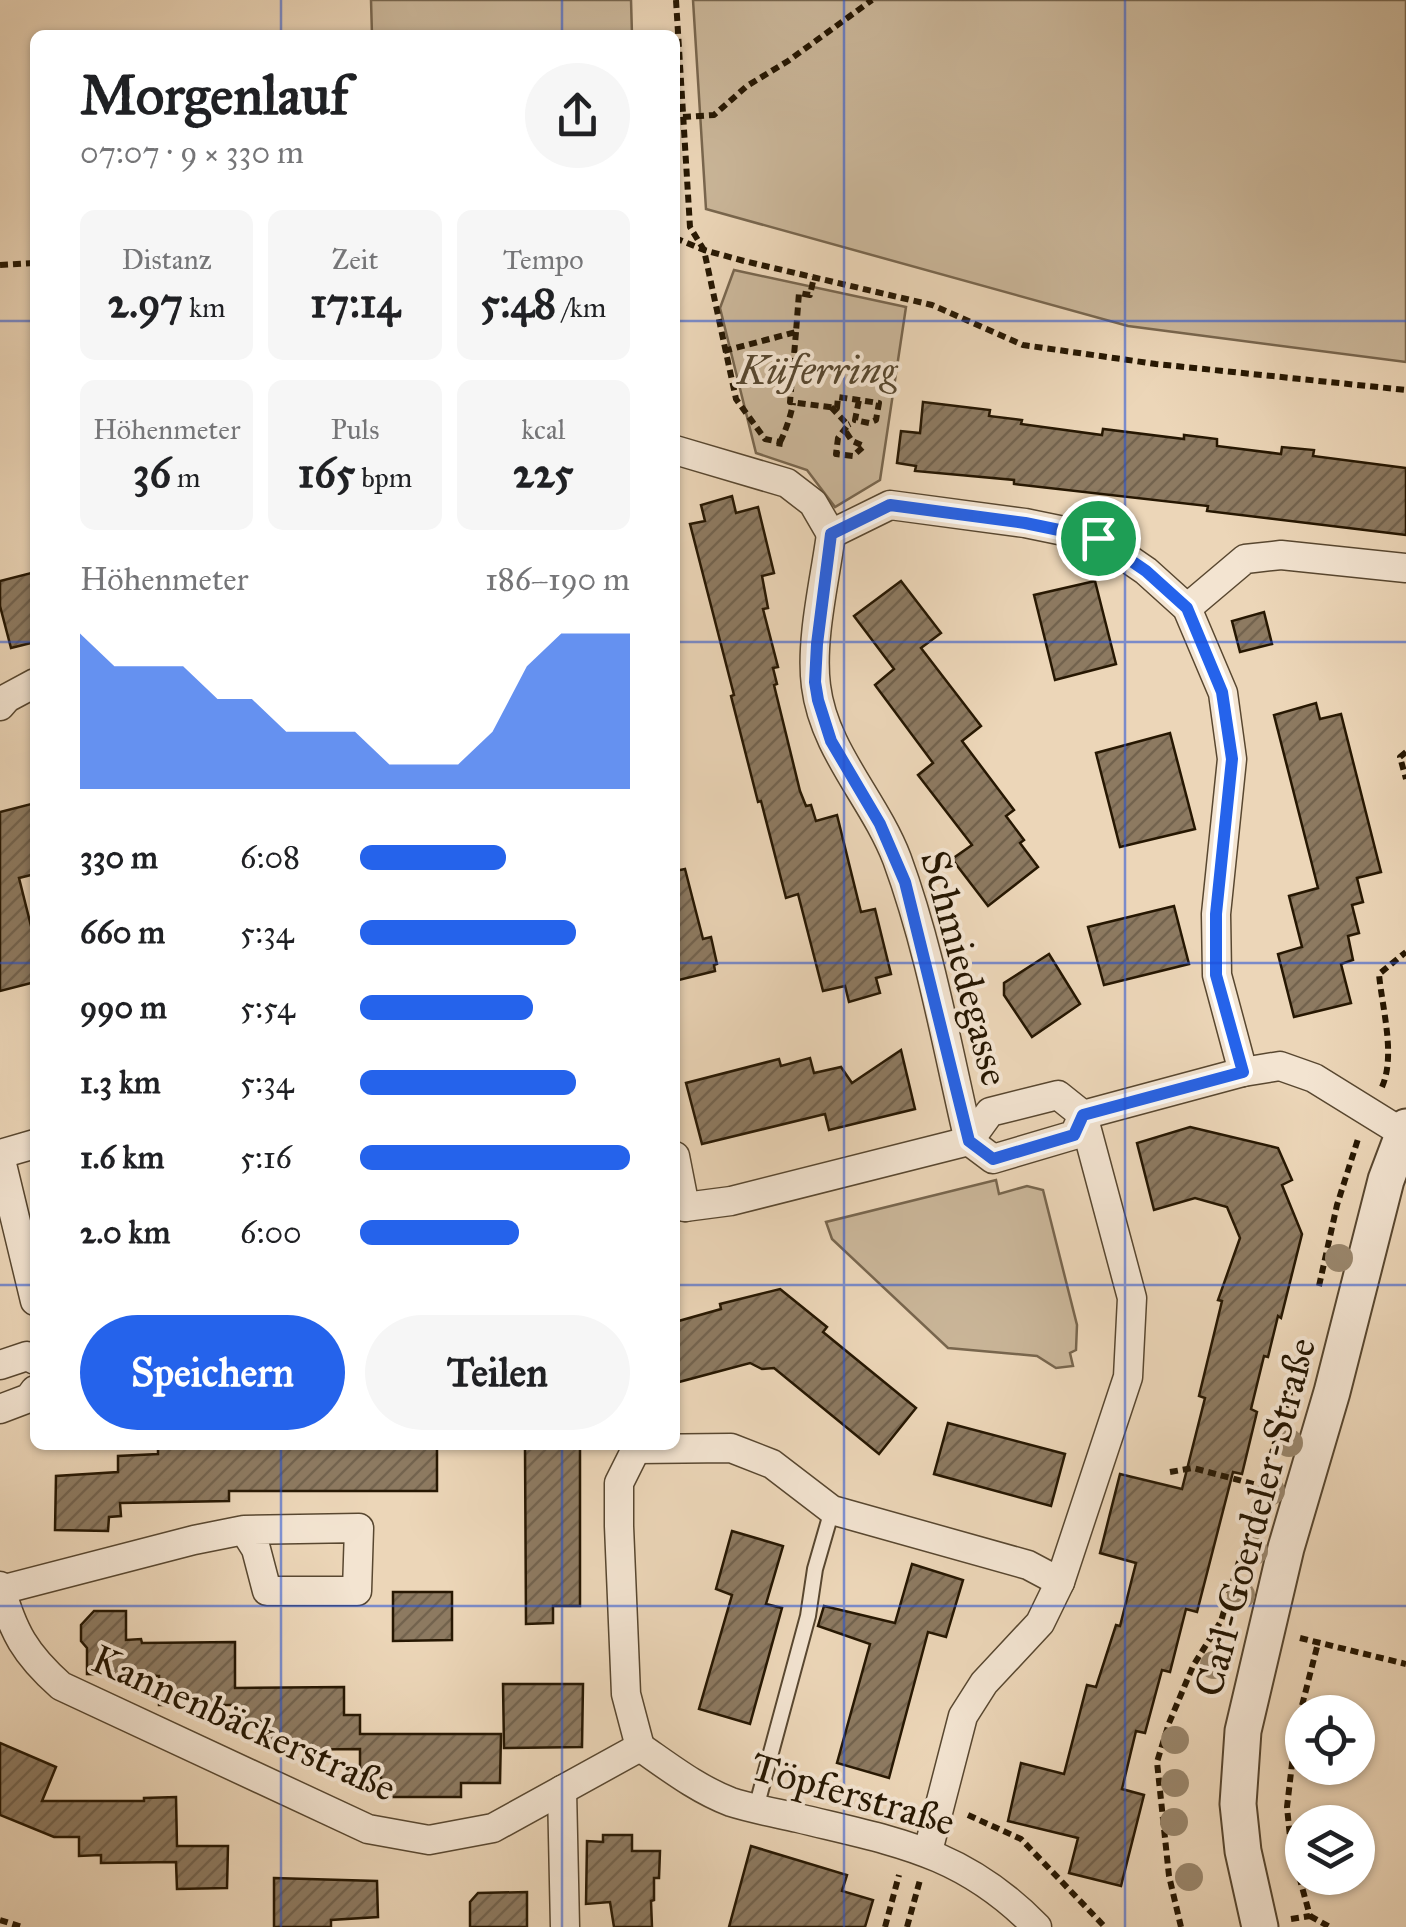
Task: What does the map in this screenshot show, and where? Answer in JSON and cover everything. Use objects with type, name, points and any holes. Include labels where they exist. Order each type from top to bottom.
[{"type":"street","points":[[680,451],[787,483],[813,503],[831,534],[890,505],[1098,538],[1146,571],[1187,608],[1222,692],[1232,759],[1216,914],[1216,975],[1243,1072]]},
{"type":"street","name":"Schmiedegasse","points":[[831,534],[817,644],[818,700],[831,741],[880,824],[905,882],[969,1141]]},
{"type":"street","points":[[1187,608],[1245,559],[1281,555],[1406,568]]},
{"type":"street","points":[[0,706],[30,686]]},
{"type":"street","points":[[1083,1115],[1243,1072],[1280,1066],[1314,1078],[1404,1130]]},
{"type":"street","points":[[680,1211],[969,1141],[990,1112],[1058,1095],[1083,1115],[1132,1298],[1128,1376],[1060,1582],[1040,1623],[984,1683],[963,1716],[938,1806],[918,1848]]},
{"type":"street","points":[[969,1141],[993,1159],[1074,1135],[1083,1115]]},
{"type":"street","name":"Carl-Goerdeler-Straße","points":[[1274,1924],[1243,1851],[1238,1804],[1242,1731],[1386,1180],[1404,1130]]},
{"type":"street","points":[[30,1146],[0,1155],[6,1210],[30,1285]]},
{"type":"street","points":[[0,1365],[30,1357]]},
{"type":"street","points":[[0,1409],[30,1397]]},
{"type":"street","points":[[680,1447],[731,1448],[772,1464],[832,1510],[1028,1565],[1060,1582]]},
{"type":"street","points":[[634,1450],[620,1483],[618,1526],[626,1694],[640,1747]]},
{"type":"street","points":[[1,1588],[244,1530]]},
{"type":"street","name":"Kannenbäckerstraße","points":[[1,1588],[22,1645],[61,1686],[368,1828],[429,1840],[493,1828],[640,1747]]},
{"type":"street","name":"Töpferstraße","points":[[640,1747],[690,1782],[732,1802],[918,1848],[970,1872],[1008,1898],[1037,1927]]},
{"type":"street","points":[[562,1790],[564,1927]]},
{"type":"lane","points":[[756,1808],[832,1510]]},
{"type":"path","points":[[676,0],[678,30]]},
{"type":"path","points":[[683,117],[714,115],[747,86],[872,0]]},
{"type":"path","points":[[680,67],[690,226],[704,250],[736,399],[765,439],[780,442]]},
{"type":"path","points":[[680,240],[704,250],[932,305],[1023,345],[1156,364],[1406,390]]},
{"type":"path","points":[[0,265],[30,263]]},
{"type":"path","points":[[773,479],[785,422],[792,415],[799,292],[810,295],[814,277]]},
{"type":"path","points":[[724,351],[796,332]]},
{"type":"path","points":[[793,403],[836,408],[838,397],[880,402],[876,420],[850,426]]},
{"type":"path","points":[[831,407],[850,426],[852,442],[864,446],[853,456],[836,454],[838,438],[850,426],[860,400]]},
{"type":"path","points":[[1406,752],[1400,756],[1406,779]]},
{"type":"path","points":[[1387,1058],[1379,974],[1406,952]]},
{"type":"path","points":[[1315,1300],[1337,1206],[1370,1112]]},
{"type":"path","points":[[1181,1927],[1169,1876],[1157,1762],[1193,1666],[1221,1621],[1306,1338]]},
{"type":"path","points":[[1170,1472],[1193,1468],[1261,1486]]},
{"type":"path","points":[[1221,1621],[1406,1664]]},
{"type":"path","points":[[1310,1916],[1291,1847],[1287,1807],[1296,1729],[1318,1643]]},
{"type":"path","points":[[938,1806],[952,1808],[1021,1839],[1105,1927]]},
{"type":"path","points":[[885,1927],[918,1848]]},
{"type":"path","points":[[906,1927],[918,1848]]},
{"type":"path","points":[[1274,1924],[1310,1916],[1330,1927]]},
{"type":"path","points":[[0,1920],[22,1927]]},
{"type":"green space","points":[[371,0],[631,0],[632,30],[372,30]]},
{"type":"green space","points":[[693,0],[1406,0],[1406,362],[1128,326],[706,209]]},
{"type":"green space","name":"Küferring","points":[[734,270],[906,307],[880,480],[835,507],[807,470],[756,453],[720,308]]},
{"type":"green space","points":[[996,1180],[999,1194],[1027,1186],[1043,1190],[1077,1325],[1076,1350],[1070,1353],[1073,1366],[1056,1368],[1037,1356],[948,1348],[832,1239],[826,1222]]},
{"type":"building","points":[[923,402],[990,410],[989,416],[1022,420],[1021,424],[1102,435],[1103,429],[1184,439],[1184,435],[1217,439],[1217,446],[1281,454],[1282,447],[1314,450],[1313,456],[1406,468],[1406,535],[1207,511],[1208,506],[1014,484],[1014,480],[915,471],[916,466],[897,463],[901,431],[920,433]]},
{"type":"building","points":[[732,496],[736,513],[758,507],[774,573],[762,576],[768,608],[763,609],[778,667],[773,668],[777,684],[774,685],[800,791],[806,806],[811,805],[816,821],[837,815],[861,912],[875,909],[891,974],[876,978],[880,993],[849,1002],[845,986],[823,991],[798,894],[786,898],[761,801],[758,802],[690,524],[705,521],[701,505]]},
{"type":"building","points":[[30,573],[30,643],[11,648],[0,606],[0,581]]},
{"type":"building","points":[[901,581],[941,633],[921,648],[981,726],[962,741],[1014,810],[1006,816],[1038,867],[988,906],[952,859],[972,845],[918,775],[933,763],[875,685],[894,669],[854,616]]},
{"type":"building","points":[[1095,581],[1116,664],[1055,680],[1034,595]]},
{"type":"building","points":[[1264,612],[1272,644],[1240,652],[1232,621]]},
{"type":"building","points":[[1316,703],[1320,719],[1341,714],[1381,872],[1357,878],[1363,902],[1352,905],[1359,933],[1348,936],[1353,960],[1341,964],[1351,1003],[1294,1017],[1278,954],[1302,947],[1289,896],[1318,888],[1274,715]]},
{"type":"building","points":[[1170,733],[1195,829],[1120,847],[1096,753]]},
{"type":"building","points":[[30,804],[30,875],[19,878],[30,922],[30,983],[0,991],[0,812]]},
{"type":"building","points":[[685,869],[703,939],[711,937],[717,964],[715,971],[680,980],[680,870]]},
{"type":"building","points":[[1174,906],[1189,964],[1104,985],[1088,927]]},
{"type":"building","points":[[1049,954],[1080,1004],[1032,1037],[1004,995],[1004,983]]},
{"type":"building","points":[[901,1050],[915,1109],[829,1130],[825,1114],[702,1144],[686,1083],[779,1059],[781,1066],[810,1058],[814,1073],[841,1067],[852,1083]]},
{"type":"building","points":[[1190,1127],[1278,1148],[1292,1180],[1282,1185],[1302,1234],[1281,1318],[1278,1316],[1268,1357],[1264,1356],[1251,1409],[1257,1412],[1242,1474],[1233,1472],[1197,1612],[1186,1609],[1170,1672],[1162,1670],[1145,1733],[1136,1731],[1122,1789],[1144,1795],[1121,1886],[1069,1873],[1078,1838],[1008,1821],[1021,1763],[1064,1774],[1087,1685],[1096,1687],[1116,1625],[1120,1626],[1136,1563],[1100,1553],[1120,1474],[1182,1489],[1205,1398],[1199,1396],[1222,1301],[1218,1300],[1240,1238],[1227,1207],[1195,1198],[1154,1210],[1137,1143]]},
{"type":"building","points":[[780,1289],[827,1327],[823,1332],[916,1408],[879,1454],[774,1368],[762,1369],[750,1363],[680,1382],[680,1321],[721,1309],[720,1304]]},
{"type":"building","points":[[948,1423],[1065,1454],[1051,1506],[934,1474]]},
{"type":"building","points":[[158,1450],[437,1450],[437,1491],[229,1491],[229,1501],[120,1503],[121,1516],[109,1517],[108,1531],[55,1530],[56,1476],[118,1472],[118,1456],[158,1454]]},
{"type":"building","points":[[525,1450],[580,1450],[580,1606],[553,1606],[553,1623],[526,1624]]},
{"type":"building","points":[[732,1531],[783,1546],[766,1604],[782,1608],[750,1724],[699,1709],[732,1595],[716,1589]]},
{"type":"building","points":[[912,1564],[963,1580],[946,1637],[928,1632],[889,1778],[837,1763],[870,1644],[818,1626],[824,1606],[895,1623]]},
{"type":"building","points":[[393,1592],[452,1592],[452,1640],[393,1641]]},
{"type":"building","points":[[94,1611],[126,1611],[126,1640],[235,1642],[235,1688],[344,1687],[344,1715],[360,1715],[360,1734],[501,1734],[500,1783],[461,1783],[461,1797],[381,1797],[381,1771],[360,1771],[360,1749],[268,1750],[268,1721],[234,1722],[234,1705],[159,1705],[159,1676],[87,1674],[87,1648],[81,1641],[81,1625]]},
{"type":"building","points":[[503,1684],[583,1684],[582,1747],[504,1748]]},
{"type":"building","points":[[0,1743],[56,1767],[42,1801],[144,1801],[176,1797],[177,1846],[228,1846],[227,1888],[177,1889],[176,1862],[101,1863],[101,1855],[79,1856],[79,1837],[54,1837],[0,1815]]},
{"type":"building","points":[[603,1835],[632,1835],[632,1851],[660,1851],[659,1878],[654,1878],[651,1901],[652,1927],[614,1927],[610,1902],[586,1904],[587,1841],[603,1842]]},
{"type":"building","points":[[751,1846],[847,1875],[842,1891],[873,1900],[865,1927],[729,1927]]},
{"type":"building","points":[[274,1878],[377,1881],[378,1917],[331,1920],[331,1927],[274,1927]]},
{"type":"building","points":[[527,1892],[527,1927],[470,1927],[470,1902],[478,1893]]},
{"type":"route","points":[[890,505],[1025,523],[1098,538],[1146,571],[1187,608],[1222,692],[1232,759],[1216,914],[1216,975],[1243,1072],[1083,1115],[1074,1135],[993,1159],[969,1141],[895,854],[831,741],[818,700],[817,644],[831,534],[890,505]]}]
